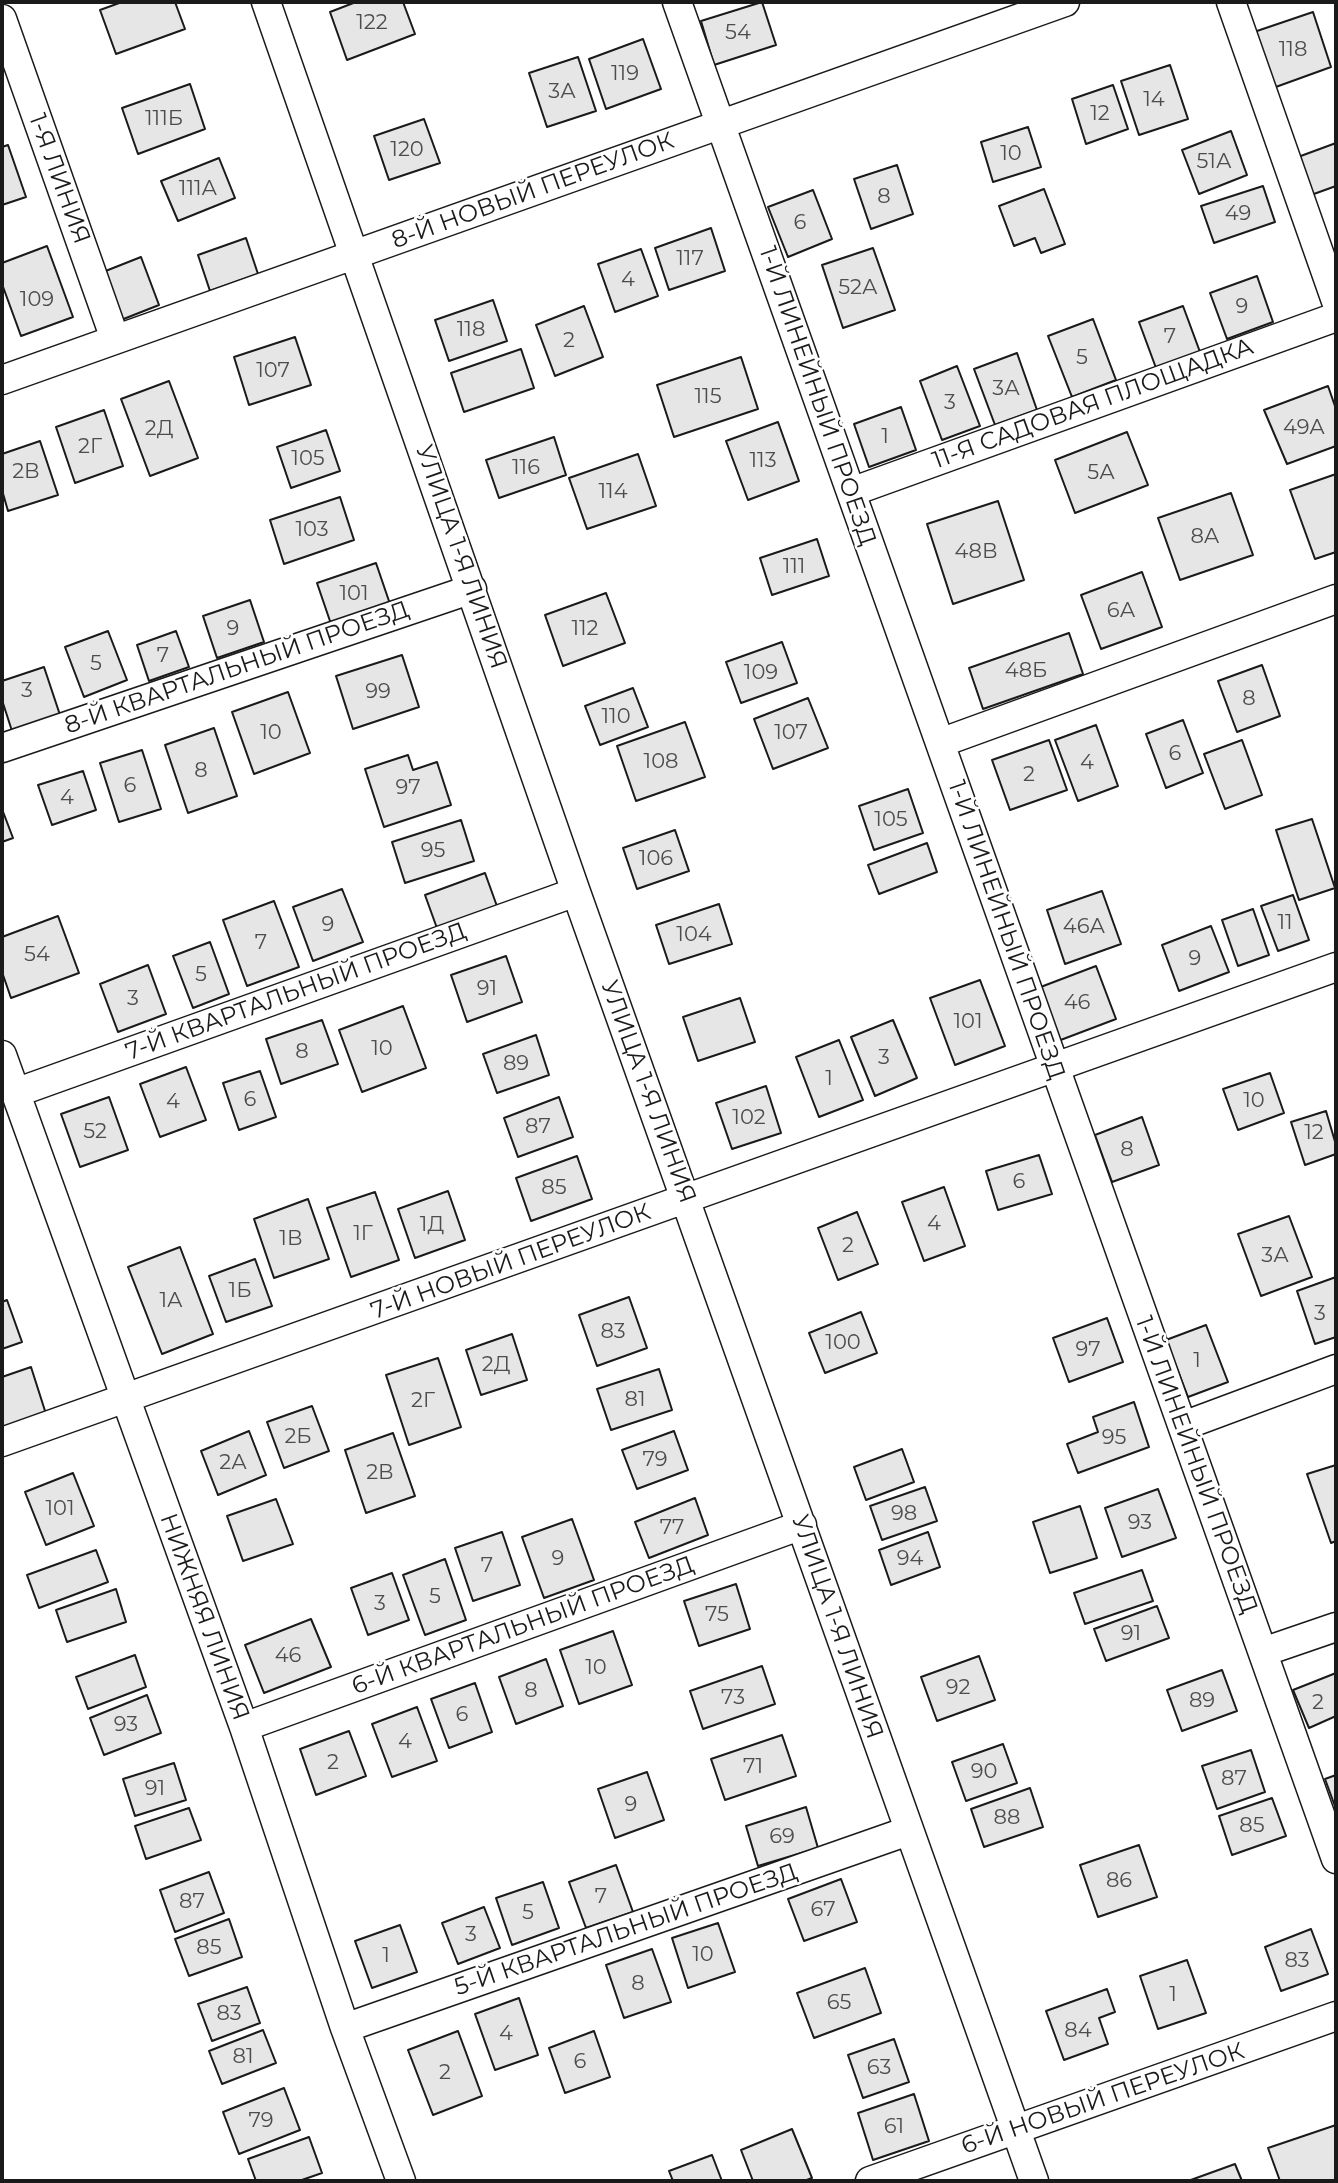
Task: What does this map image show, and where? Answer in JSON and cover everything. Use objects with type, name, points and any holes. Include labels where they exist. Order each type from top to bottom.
[{"type":"street","name":"УЛИЦА 1-Я ЛИНИЯ","points":[[266,2],[576,892],[1034,2181]]},
{"type":"street","name":"1-Й ЛИНЕЙНЫЙ ПРОЕЗД","points":[[677,2],[1336,1859]]},
{"type":"street","name":"8-Й НОВЫЙ ПЕРЕУЛОК","points":[[2,380],[1065,2]]},
{"type":"street","points":[[1231,2],[1336,301]]},
{"type":"street","name":"1-Я ЛИНИЯ","points":[[2,19],[115,340]]},
{"type":"street","name":"11-Я САДОВАЯ ПЛОЩАДКА","points":[[850,492],[1336,317]]},
{"type":"street","name":"8-Й КВАРТАЛЬНЫЙ ПРОЕЗД","points":[[2,748],[472,589]]},
{"type":"street","points":[[940,743],[1336,599]]},
{"type":"street","name":"7-Й КВАРТАЛЬНЫЙ ПРОЕЗД","points":[[15,1093],[576,892]]},
{"type":"street","name":"7-Й НОВЫЙ ПЕРЕУЛОК","points":[[2,1442],[1336,967]]},
{"type":"street","name":"НИЖНЯЯ ЛИНИЯ","points":[[2,1055],[244,1727],[345,2028],[401,2181]]},
{"type":"street","points":[[1183,1426],[1336,1369]]},
{"type":"street","name":"6-Й КВАРТАЛЬНЫЙ ПРОЕЗД","points":[[244,1727],[802,1525]]},
{"type":"street","points":[[1263,1652],[1336,1627]]},
{"type":"street","name":"5-Й КВАРТАЛЬНЫЙ ПРОЕЗД","points":[[345,2028],[908,1831]]},
{"type":"street","name":"6-Й НОВЫЙ ПЕРЕУЛОК","points":[[870,2181],[1336,2016]]},
{"type":"building","points":[[122,2],[175,2],[185,29],[116,54],[100,10]]},
{"type":"building","points":[[356,2],[403,2],[415,34],[347,60],[330,12]]},
{"type":"building","points":[[762,2],[776,45],[714,65],[701,21]]},
{"type":"building","points":[[1313,12],[1331,67],[1273,88],[1254,32]]},
{"type":"building","points":[[643,39],[661,89],[606,109],[589,59]]},
{"type":"building","points":[[578,57],[596,111],[547,127],[529,73]]},
{"type":"building","points":[[1170,65],[1188,119],[1139,135],[1121,81]]},
{"type":"building","points":[[190,84],[205,129],[138,154],[122,108]]},
{"type":"building","points":[[1113,85],[1128,129],[1086,144],[1072,99]]},
{"type":"building","points":[[424,119],[440,163],[389,180],[374,136]]},
{"type":"building","points":[[1028,127],[1041,167],[993,182],[981,142]]},
{"type":"building","points":[[1231,131],[1247,175],[1199,194],[1182,150]]},
{"type":"building","points":[[1336,143],[1336,186],[1311,195],[1298,157]]},
{"type":"building","points":[[8,145],[26,197],[2,205],[2,147]]},
{"type":"building","points":[[219,158],[235,198],[178,221],[161,181]]},
{"type":"building","points":[[897,165],[913,214],[871,229],[854,179]]},
{"type":"building","points":[[1263,186],[1275,222],[1214,243],[1201,206]]},
{"type":"building","points":[[1044,189],[1065,244],[1041,253],[1035,238],[1014,246],[999,206]]},
{"type":"building","points":[[813,190],[832,239],[788,257],[768,207]]},
{"type":"building","points":[[711,228],[725,271],[669,290],[655,248]]},
{"type":"building","points":[[246,238],[258,274],[210,291],[198,255]]},
{"type":"building","points":[[47,246],[73,317],[21,336],[2,284],[2,263]]},
{"type":"building","points":[[873,248],[895,310],[843,328],[822,265]]},
{"type":"building","points":[[641,249],[658,296],[615,312],[598,264]]},
{"type":"building","points":[[141,257],[159,305],[121,320],[103,272]]},
{"type":"building","points":[[1257,276],[1273,322],[1227,339],[1210,293]]},
{"type":"building","points":[[493,300],[507,341],[449,361],[435,320]]},
{"type":"building","points":[[584,306],[603,357],[555,376],[536,325]]},
{"type":"building","points":[[1183,306],[1200,352],[1156,368],[1139,322]]},
{"type":"building","points":[[1093,319],[1116,380],[1072,397],[1048,336]]},
{"type":"building","points":[[295,337],[311,385],[249,405],[234,357]]},
{"type":"building","points":[[521,349],[534,388],[464,412],[451,373]]},
{"type":"building","points":[[1017,353],[1037,410],[995,425],[974,369]]},
{"type":"building","points":[[741,357],[758,409],[674,437],[657,385]]},
{"type":"building","points":[[957,366],[980,426],[942,440],[920,381]]},
{"type":"building","points":[[169,381],[198,458],[150,476],[121,399]]},
{"type":"building","points":[[1328,386],[1336,409],[1336,446],[1287,464],[1264,410]]},
{"type":"building","points":[[901,407],[916,450],[869,467],[854,424]]},
{"type":"building","points":[[104,410],[123,466],[75,483],[56,427]]},
{"type":"building","points":[[778,422],[799,481],[748,500],[726,441]]},
{"type":"building","points":[[326,430],[340,471],[291,488],[277,447]]},
{"type":"building","points":[[1127,432],[1148,485],[1075,513],[1055,460]]},
{"type":"building","points":[[554,437],[566,475],[499,498],[486,460]]},
{"type":"building","points":[[40,441],[58,495],[8,511],[2,490],[2,454]]},
{"type":"building","points":[[638,454],[656,506],[587,529],[569,478]]},
{"type":"building","points":[[1336,474],[1336,552],[1315,559],[1290,490]]},
{"type":"building","points":[[1231,493],[1253,555],[1180,580],[1158,518]]},
{"type":"building","points":[[340,497],[354,540],[284,564],[270,520]]},
{"type":"building","points":[[998,501],[1024,580],[953,604],[927,524]]},
{"type":"building","points":[[817,539],[829,576],[772,595],[760,558]]},
{"type":"building","points":[[376,563],[390,604],[331,624],[317,583]]},
{"type":"building","points":[[1142,572],[1162,627],[1101,649],[1081,595]]},
{"type":"building","points":[[606,593],[625,643],[563,666],[545,615]]},
{"type":"building","points":[[250,600],[264,642],[217,658],[203,616]]},
{"type":"building","points":[[108,631],[127,680],[84,697],[65,647]]},
{"type":"building","points":[[176,631],[189,667],[149,681],[137,645]]},
{"type":"building","points":[[1069,633],[1083,674],[983,709],[969,668]]},
{"type":"building","points":[[782,642],[797,683],[741,703],[726,662]]},
{"type":"building","points":[[402,655],[419,707],[353,729],[336,676]]},
{"type":"building","points":[[1262,665],[1280,716],[1237,732],[1218,681]]},
{"type":"building","points":[[44,667],[60,715],[12,731],[2,700],[2,681]]},
{"type":"building","points":[[633,688],[648,727],[600,745],[585,706]]},
{"type":"building","points":[[288,692],[310,753],[254,774],[232,712]]},
{"type":"building","points":[[808,698],[828,748],[773,769],[754,719]]},
{"type":"building","points":[[1183,720],[1203,773],[1166,788],[1146,734]]},
{"type":"building","points":[[685,722],[705,777],[636,801],[617,746]]},
{"type":"building","points":[[1096,725],[1118,786],[1078,801],[1055,740]]},
{"type":"building","points":[[214,728],[237,796],[188,813],[165,745]]},
{"type":"building","points":[[1049,740],[1067,790],[1010,810],[992,760]]},
{"type":"building","points":[[1242,740],[1262,795],[1225,809],[1204,754]]},
{"type":"building","points":[[142,750],[161,809],[119,822],[100,763]]},
{"type":"building","points":[[408,755],[413,770],[437,762],[451,805],[384,827],[365,769]]},
{"type":"building","points":[[83,771],[96,810],[52,825],[38,785]]},
{"type":"building","points":[[908,789],[923,833],[874,850],[859,806]]},
{"type":"building","points":[[2,809],[13,838],[2,842]]},
{"type":"building","points":[[1312,819],[1335,888],[1299,900],[1276,830]]},
{"type":"building","points":[[461,820],[474,861],[405,883],[392,842]]},
{"type":"building","points":[[675,830],[689,871],[637,889],[623,848]]},
{"type":"building","points":[[927,843],[937,872],[879,894],[868,865]]},
{"type":"building","points":[[485,873],[498,909],[438,931],[425,895]]},
{"type":"building","points":[[342,889],[363,942],[313,961],[293,907]]},
{"type":"building","points":[[1102,891],[1121,944],[1065,964],[1047,910]]},
{"type":"building","points":[[1293,895],[1309,940],[1278,951],[1261,906]]},
{"type":"building","points":[[274,901],[299,967],[247,986],[223,920]]},
{"type":"building","points":[[719,904],[732,944],[669,964],[656,925]]},
{"type":"building","points":[[1253,909],[1269,955],[1238,966],[1222,920]]},
{"type":"building","points":[[58,916],[79,973],[11,998],[2,972],[2,937]]},
{"type":"building","points":[[1211,926],[1229,972],[1179,991],[1162,945]]},
{"type":"building","points":[[210,942],[229,994],[193,1008],[173,956]]},
{"type":"building","points":[[506,956],[522,1002],[467,1022],[451,975]]},
{"type":"building","points":[[148,965],[166,1014],[118,1032],[100,984]]},
{"type":"building","points":[[1096,966],[1116,1019],[1058,1041],[1038,988]]},
{"type":"building","points":[[980,980],[1005,1046],[955,1065],[930,998]]},
{"type":"building","points":[[740,998],[755,1042],[698,1061],[683,1017]]},
{"type":"building","points":[[403,1006],[426,1068],[362,1092],[339,1030]]},
{"type":"building","points":[[322,1020],[338,1064],[281,1084],[266,1039]]},
{"type":"building","points":[[893,1020],[917,1078],[875,1096],[851,1037]]},
{"type":"building","points":[[536,1035],[549,1075],[497,1093],[483,1054]]},
{"type":"building","points":[[839,1040],[863,1100],[819,1117],[796,1057]]},
{"type":"building","points":[[186,1067],[206,1120],[160,1137],[140,1084]]},
{"type":"building","points":[[260,1071],[276,1117],[239,1130],[223,1083]]},
{"type":"building","points":[[1270,1073],[1284,1113],[1238,1130],[1223,1089]]},
{"type":"building","points":[[766,1086],[781,1133],[732,1149],[716,1103]]},
{"type":"building","points":[[109,1097],[128,1150],[80,1167],[61,1114]]},
{"type":"building","points":[[559,1097],[573,1137],[518,1157],[504,1118]]},
{"type":"building","points":[[1326,1111],[1336,1154],[1305,1165],[1291,1122]]},
{"type":"building","points":[[1142,1117],[1159,1165],[1112,1182],[1095,1135]]},
{"type":"building","points":[[1039,1155],[1052,1194],[998,1210],[986,1171]]},
{"type":"building","points":[[577,1156],[592,1199],[531,1221],[516,1178]]},
{"type":"building","points":[[944,1187],[965,1246],[924,1261],[902,1202]]},
{"type":"building","points":[[448,1191],[465,1240],[415,1258],[398,1209]]},
{"type":"building","points":[[375,1192],[399,1260],[351,1277],[327,1208]]},
{"type":"building","points":[[308,1199],[329,1259],[274,1278],[254,1219]]},
{"type":"building","points":[[857,1212],[878,1264],[838,1280],[818,1228]]},
{"type":"building","points":[[1289,1216],[1312,1277],[1261,1296],[1238,1234]]},
{"type":"building","points":[[180,1247],[213,1334],[162,1354],[128,1267]]},
{"type":"building","points":[[255,1259],[272,1306],[226,1322],[209,1276]]},
{"type":"building","points":[[1336,1277],[1336,1337],[1315,1344],[1297,1291]]},
{"type":"building","points":[[629,1297],[647,1348],[597,1366],[579,1315]]},
{"type":"building","points":[[7,1300],[22,1342],[2,1349],[2,1302]]},
{"type":"building","points":[[861,1312],[877,1353],[825,1373],[809,1333]]},
{"type":"building","points":[[1107,1318],[1123,1362],[1069,1382],[1053,1338]]},
{"type":"building","points":[[1206,1325],[1228,1382],[1188,1397],[1166,1340]]},
{"type":"building","points":[[512,1334],[527,1380],[481,1395],[466,1350]]},
{"type":"building","points":[[438,1358],[461,1427],[409,1445],[386,1375]]},
{"type":"building","points":[[31,1367],[46,1414],[2,1429],[2,1377]]},
{"type":"building","points":[[659,1369],[672,1410],[611,1430],[597,1389]]},
{"type":"building","points":[[1134,1402],[1149,1447],[1078,1473],[1067,1444],[1098,1432],[1093,1417]]},
{"type":"building","points":[[312,1406],[329,1451],[284,1468],[267,1422]]},
{"type":"building","points":[[249,1431],[266,1475],[218,1495],[201,1451]]},
{"type":"building","points":[[674,1431],[688,1470],[637,1489],[622,1450]]},
{"type":"building","points":[[393,1433],[415,1496],[366,1513],[345,1450]]},
{"type":"building","points":[[902,1449],[914,1482],[866,1500],[854,1467]]},
{"type":"building","points":[[1336,1465],[1336,1541],[1331,1543],[1307,1474]]},
{"type":"building","points":[[73,1473],[94,1526],[46,1545],[25,1492]]},
{"type":"building","points":[[925,1487],[937,1521],[882,1540],[870,1506]]},
{"type":"building","points":[[1158,1489],[1176,1538],[1122,1557],[1105,1508]]},
{"type":"building","points":[[695,1498],[708,1535],[649,1558],[635,1522]]},
{"type":"building","points":[[276,1499],[293,1544],[243,1561],[227,1516]]},
{"type":"building","points":[[1080,1506],[1097,1558],[1050,1573],[1033,1522]]},
{"type":"building","points":[[572,1519],[594,1580],[544,1598],[522,1537]]},
{"type":"building","points":[[502,1532],[520,1585],[473,1601],[455,1548]]},
{"type":"building","points":[[928,1532],[940,1567],[891,1585],[879,1550]]},
{"type":"building","points":[[96,1550],[108,1582],[39,1608],[27,1575]]},
{"type":"building","points":[[445,1559],[466,1620],[425,1635],[403,1575]]},
{"type":"building","points":[[1142,1570],[1153,1601],[1085,1624],[1074,1593]]},
{"type":"building","points":[[392,1573],[409,1620],[368,1635],[351,1588]]},
{"type":"building","points":[[736,1584],[750,1629],[699,1646],[684,1601]]},
{"type":"building","points":[[116,1589],[126,1622],[67,1642],[56,1610]]},
{"type":"building","points":[[1157,1606],[1169,1638],[1106,1661],[1094,1629]]},
{"type":"building","points":[[311,1619],[331,1667],[264,1693],[245,1645]]},
{"type":"building","points":[[613,1631],[632,1685],[579,1704],[560,1650]]},
{"type":"building","points":[[135,1655],[146,1687],[88,1709],[76,1677]]},
{"type":"building","points":[[979,1656],[995,1700],[937,1721],[921,1677]]},
{"type":"building","points":[[546,1659],[563,1706],[516,1724],[499,1677]]},
{"type":"building","points":[[762,1666],[775,1704],[703,1729],[690,1691]]},
{"type":"building","points":[[1222,1670],[1237,1711],[1182,1731],[1167,1690]]},
{"type":"building","points":[[1336,1673],[1336,1716],[1309,1728],[1293,1690]]},
{"type":"building","points":[[475,1683],[492,1732],[449,1748],[431,1699]]},
{"type":"building","points":[[147,1695],[161,1733],[104,1755],[90,1718]]},
{"type":"building","points":[[417,1707],[437,1761],[392,1777],[372,1724]]},
{"type":"building","points":[[349,1731],[366,1776],[316,1795],[300,1749]]},
{"type":"building","points":[[782,1735],[796,1776],[725,1800],[711,1759]]},
{"type":"building","points":[[1003,1744],[1017,1783],[966,1801],[952,1762]]},
{"type":"building","points":[[1251,1750],[1265,1792],[1217,1809],[1202,1766]]},
{"type":"building","points":[[174,1763],[186,1800],[135,1816],[123,1779]]},
{"type":"building","points":[[647,1772],[664,1820],[615,1838],[598,1789]]},
{"type":"building","points":[[1336,1775],[1336,1809],[1325,1779]]},
{"type":"building","points":[[1030,1788],[1043,1827],[984,1847],[971,1809]]},
{"type":"building","points":[[1272,1798],[1286,1836],[1232,1855],[1219,1816]]},
{"type":"building","points":[[806,1807],[818,1848],[758,1866],[746,1826]]},
{"type":"building","points":[[189,1808],[201,1840],[146,1859],[135,1826]]},
{"type":"building","points":[[1139,1845],[1157,1897],[1098,1917],[1080,1865]]},
{"type":"building","points":[[616,1865],[633,1912],[586,1928],[569,1882]]},
{"type":"building","points":[[209,1872],[224,1913],[175,1932],[160,1890]]},
{"type":"building","points":[[841,1879],[857,1922],[804,1941],[788,1899]]},
{"type":"building","points":[[543,1882],[559,1928],[512,1945],[496,1898]]},
{"type":"building","points":[[484,1907],[500,1948],[458,1964],[442,1923]]},
{"type":"building","points":[[229,1919],[242,1957],[189,1976],[175,1939]]},
{"type":"building","points":[[718,1923],[735,1972],[688,1988],[672,1938]]},
{"type":"building","points":[[400,1925],[417,1972],[372,1988],[355,1941]]},
{"type":"building","points":[[1311,1929],[1328,1974],[1281,1991],[1265,1947]]},
{"type":"building","points":[[652,1949],[671,2002],[624,2018],[606,1965]]},
{"type":"building","points":[[1187,1960],[1206,2013],[1158,2029],[1140,1976]]},
{"type":"building","points":[[865,1968],[881,2013],[814,2038],[797,1993]]},
{"type":"building","points":[[247,1987],[260,2023],[212,2041],[198,2004]]},
{"type":"building","points":[[1107,1989],[1115,2012],[1099,2018],[1108,2044],[1064,2060],[1046,2011]]},
{"type":"building","points":[[519,1998],[538,2055],[495,2070],[475,2014]]},
{"type":"building","points":[[263,2030],[276,2063],[222,2084],[209,2051]]},
{"type":"building","points":[[458,2031],[482,2096],[433,2115],[408,2050]]},
{"type":"building","points":[[594,2031],[610,2077],[565,2093],[549,2048]]},
{"type":"building","points":[[894,2039],[909,2082],[863,2098],[848,2055]]},
{"type":"building","points":[[284,2088],[300,2130],[239,2154],[223,2112]]},
{"type":"building","points":[[914,2094],[929,2141],[873,2160],[858,2113]]},
{"type":"building","points":[[1336,2125],[1336,2181],[1280,2181],[1268,2148]]},
{"type":"building","points":[[792,2129],[812,2178],[804,2181],[753,2181],[741,2150]]},
{"type":"building","points":[[309,2137],[322,2173],[299,2181],[256,2181],[248,2159]]},
{"type":"building","points":[[712,2155],[722,2181],[673,2181],[669,2171]]},
{"type":"building","points":[[1235,2164],[1242,2181],[1188,2181]]}]
